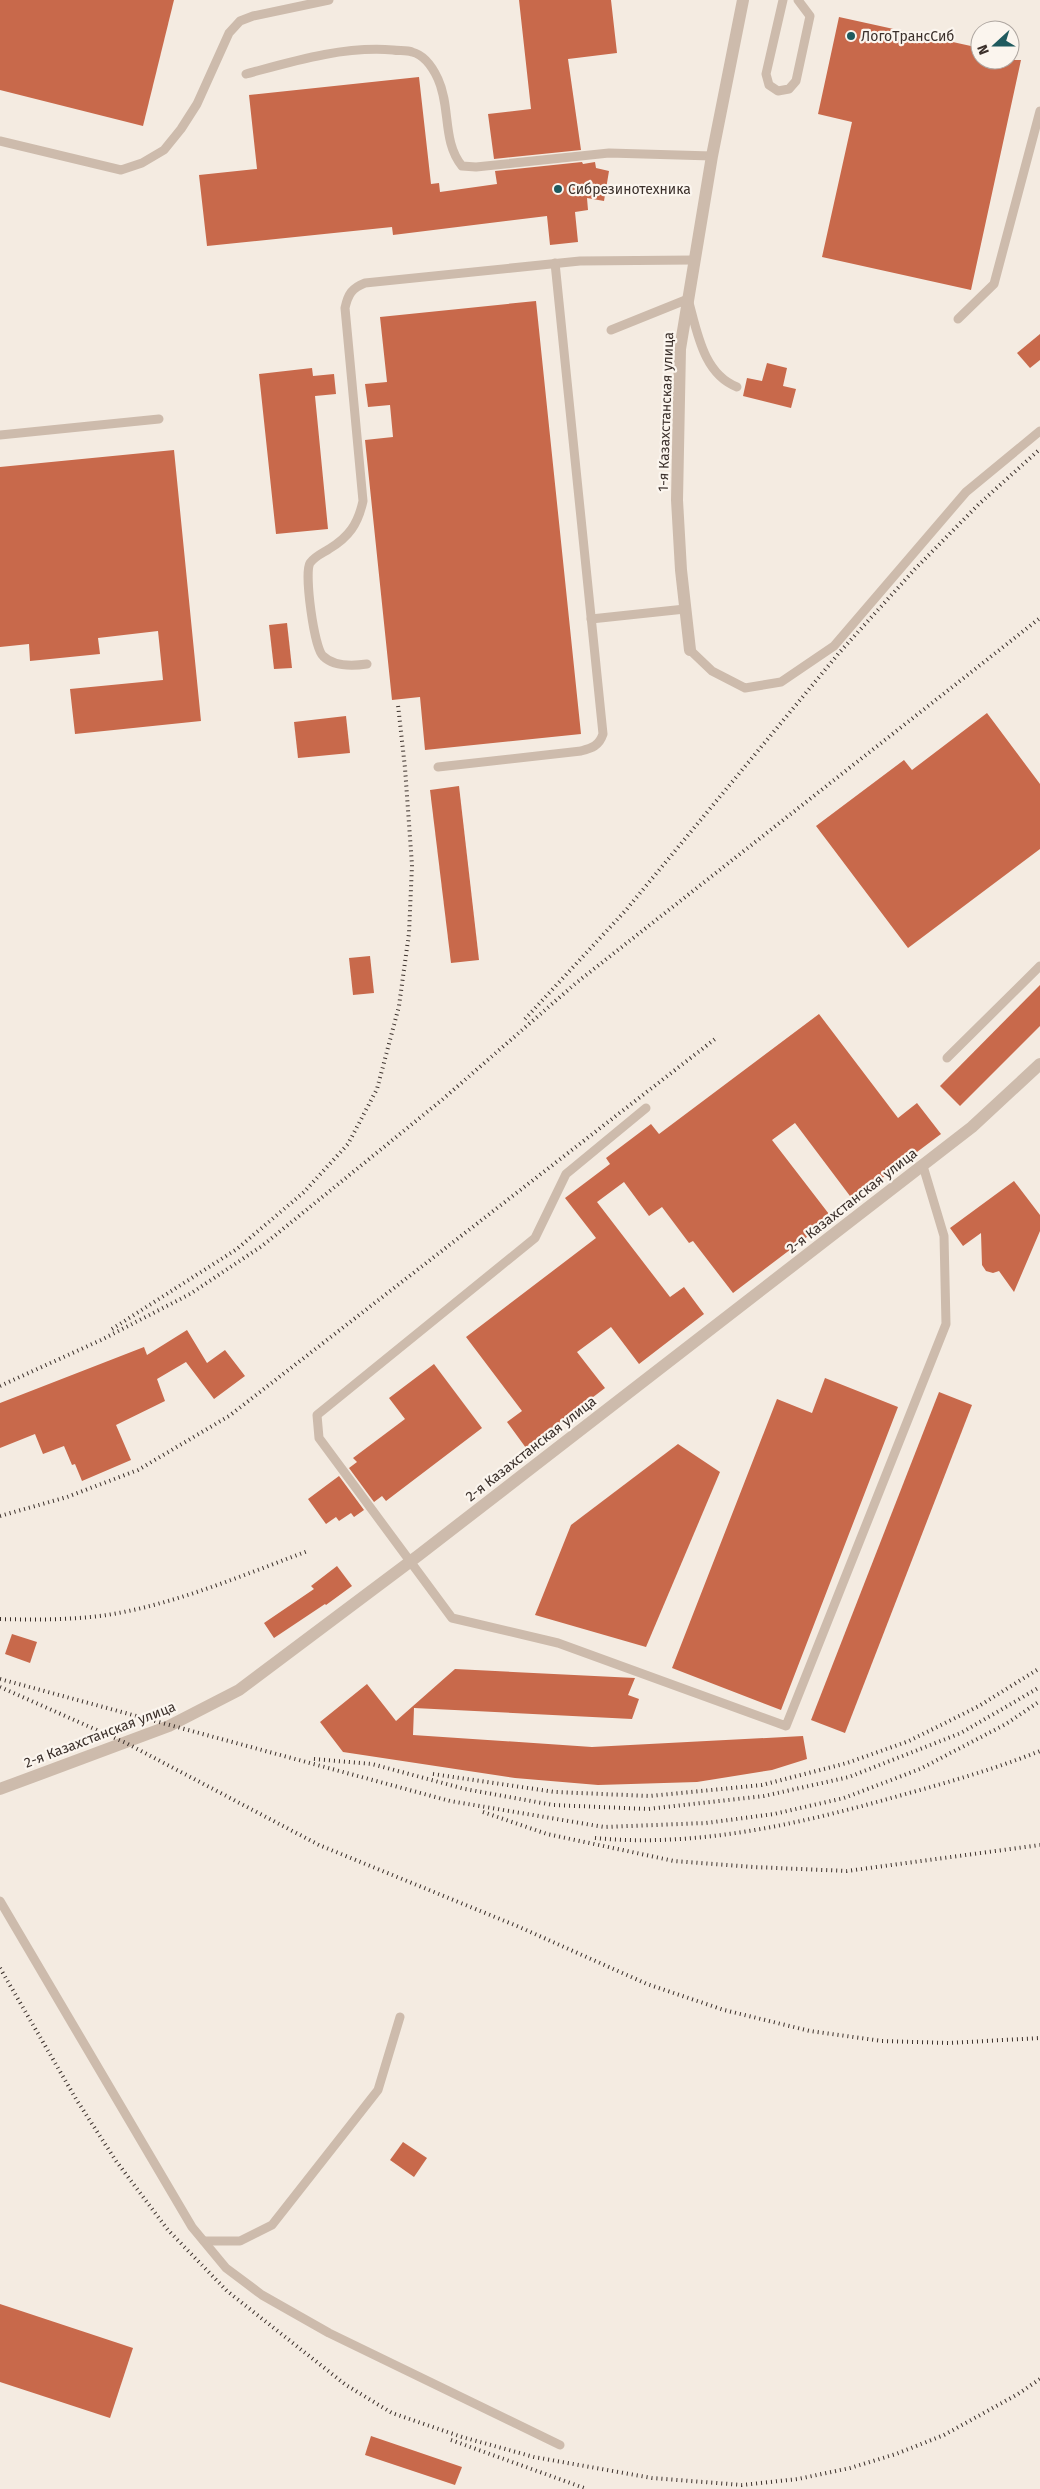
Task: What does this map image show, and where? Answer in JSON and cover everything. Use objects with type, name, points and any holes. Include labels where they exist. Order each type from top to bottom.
[{"type":"street","name":"1-я Казахстанская улица","points":[[690,650],[681,570],[677,500],[680,349],[693,260],[743,0]]},
{"type":"street","name":"2-я Казахстанская улица","points":[[0,1789],[169,1726],[239,1690],[409,1562],[972,1128],[1040,1064]]},
{"type":"lane","points":[[0,141],[121,170],[142,163],[164,150],[182,130],[197,104],[229,33],[240,21],[252,16],[329,0]]},
{"type":"lane","points":[[782,0],[766,74],[769,85],[778,91],[789,89],[796,81],[810,16],[798,0]]},
{"type":"lane","points":[[246,74],[297,60],[342,51],[372,48],[412,52],[425,59],[438,79],[453,155],[462,166],[476,168],[609,153],[712,156]]},
{"type":"lane","points":[[958,319],[994,284],[1040,111]]},
{"type":"lane","points":[[367,664],[353,666],[334,663],[322,656],[316,644],[307,571],[316,557],[341,542],[352,532],[359,519],[363,501],[345,308],[348,296],[354,288],[366,283],[554,263],[693,260]]},
{"type":"lane","points":[[438,766],[581,751],[593,748],[600,742],[603,734],[554,263]]},
{"type":"lane","points":[[611,330],[688,299],[702,346],[713,369],[724,382],[737,387]]},
{"type":"lane","points":[[0,435],[159,419]]},
{"type":"lane","points":[[690,650],[712,671],[745,688],[781,682],[834,646],[966,492],[1040,431]]},
{"type":"lane","points":[[591,619],[685,609]]},
{"type":"lane","points":[[947,1058],[1040,966]]},
{"type":"lane","points":[[646,1108],[566,1174],[535,1238],[317,1415],[319,1438],[452,1618],[558,1643],[786,1726],[946,1324],[944,1236],[923,1166]]},
{"type":"lane","points":[[0,1901],[192,2227],[226,2268],[262,2296],[328,2333],[560,2445]]},
{"type":"lane","points":[[204,2242],[240,2241],[272,2225],[378,2090],[400,2017]]},
{"type":"building","points":[[0,0],[174,0],[143,126],[0,90]]},
{"type":"building","points":[[519,0],[611,0],[617,53],[568,59],[581,150],[494,159],[488,114],[531,109]]},
{"type":"building","points":[[839,17],[970,46],[970,70],[1019,70],[971,290],[822,257],[852,122],[818,114]]},
{"type":"building","points":[[419,77],[431,184],[439,183],[440,192],[497,184],[495,171],[595,162],[596,168],[609,171],[604,201],[587,198],[588,210],[575,212],[578,242],[550,245],[547,216],[393,235],[392,227],[207,246],[199,175],[257,169],[249,95]]},
{"type":"building","points":[[536,301],[581,734],[425,750],[420,697],[392,700],[365,440],[393,437],[390,405],[368,407],[365,384],[387,382],[380,317]]},
{"type":"building","points":[[1040,334],[1040,360],[1030,368],[1017,353]]},
{"type":"building","points":[[767,363],[787,368],[783,386],[796,389],[791,408],[743,396],[747,378],[762,381]]},
{"type":"building","points":[[312,368],[313,376],[334,374],[336,394],[315,396],[328,529],[276,534],[259,374]]},
{"type":"building","points":[[174,450],[201,721],[75,734],[70,689],[163,680],[158,631],[98,638],[100,654],[30,661],[29,644],[0,647],[0,467]]},
{"type":"building","points":[[287,623],[292,668],[274,669],[269,625]]},
{"type":"building","points":[[987,713],[1040,784],[1040,849],[908,948],[816,826],[904,760],[912,770]]},
{"type":"building","points":[[346,716],[350,753],[298,758],[294,722]]},
{"type":"building","points":[[459,786],[479,960],[451,963],[430,790]]},
{"type":"building","points":[[370,956],[374,993],[353,995],[349,958]]},
{"type":"building","points":[[1040,985],[1040,1026],[960,1106],[940,1086]]},
{"type":"building","points":[[819,1014],[898,1118],[917,1103],[941,1134],[853,1200],[795,1123],[772,1140],[832,1218],[733,1293],[693,1241],[689,1243],[662,1207],[649,1216],[624,1182],[597,1202],[670,1297],[684,1287],[704,1314],[639,1364],[611,1327],[577,1352],[605,1388],[526,1448],[507,1422],[522,1411],[466,1337],[596,1238],[565,1198],[610,1164],[606,1158],[651,1124],[659,1134]]},
{"type":"building","points":[[1014,1181],[1040,1215],[1040,1231],[1014,1292],[999,1271],[993,1273],[986,1271],[982,1265],[981,1233],[963,1246],[950,1228]]},
{"type":"building","points":[[187,1330],[207,1363],[225,1350],[245,1376],[214,1399],[186,1362],[157,1379],[165,1401],[116,1425],[131,1460],[82,1481],[75,1464],[72,1465],[64,1446],[43,1454],[35,1434],[0,1448],[0,1403],[144,1347],[147,1355]]},
{"type":"building","points":[[434,1364],[482,1428],[386,1501],[382,1496],[374,1502],[349,1468],[357,1462],[353,1458],[405,1419],[389,1398]]},
{"type":"building","points":[[825,1378],[898,1407],[781,1710],[672,1668],[777,1399],[812,1413]]},
{"type":"building","points":[[939,1392],[972,1405],[845,1733],[811,1720]]},
{"type":"building","points":[[678,1444],[720,1472],[646,1647],[535,1615],[571,1525]]},
{"type":"building","points":[[339,1476],[364,1510],[354,1517],[351,1513],[339,1521],[336,1517],[326,1524],[308,1499]]},
{"type":"building","points":[[337,1566],[352,1586],[274,1638],[264,1623],[314,1589],[311,1586]]},
{"type":"building","points":[[12,1634],[37,1642],[30,1663],[5,1654]]},
{"type":"building","points":[[455,1669],[635,1678],[628,1695],[639,1699],[632,1719],[414,1708],[413,1735],[592,1747],[803,1736],[807,1759],[772,1770],[697,1782],[598,1785],[515,1778],[343,1752],[320,1722],[367,1684],[396,1721]]},
{"type":"building","points":[[403,2142],[427,2158],[414,2177],[390,2160]]},
{"type":"building","points":[[0,2304],[133,2348],[110,2418],[0,2382]]},
{"type":"building","points":[[371,2436],[462,2467],[455,2485],[365,2455]]},
{"type":"railway","points":[[525,1019],[626,910],[839,653],[915,569],[979,504],[1040,449]]},
{"type":"railway","points":[[0,1386],[101,1340],[190,1294],[262,1246],[443,1099],[576,983],[1040,618]]},
{"type":"railway","points":[[112,1329],[237,1249],[304,1192],[348,1144],[377,1089],[399,1006],[409,933],[412,865],[398,705]]},
{"type":"railway","points":[[0,1516],[67,1497],[138,1470],[229,1416],[715,1039]]},
{"type":"railway","points":[[0,1619],[81,1618],[133,1610],[209,1588],[308,1551]]},
{"type":"railway","points":[[433,1774],[555,1792],[650,1796],[762,1785],[847,1763],[909,1741],[979,1706],[1040,1668]]},
{"type":"railway","points":[[0,1679],[450,1801],[604,1827],[706,1823],[774,1814],[844,1798],[920,1769],[1006,1724],[1040,1701]]},
{"type":"railway","points":[[0,1687],[126,1743],[319,1845],[517,1926],[647,1984],[724,2010],[810,2031],[882,2041],[949,2043],[1040,2038]]},
{"type":"railway","points":[[314,1759],[372,1764],[465,1789],[553,1805],[648,1809],[764,1796],[849,1777],[961,1733],[1040,1687]]},
{"type":"railway","points":[[595,1838],[673,1839],[712,1836],[789,1824],[937,1785],[1040,1751]]},
{"type":"railway","points":[[483,1812],[547,1834],[674,1861],[753,1867],[847,1871],[1040,1845]]},
{"type":"railway","points":[[0,1968],[76,2099],[116,2161],[168,2230],[227,2291],[346,2385],[392,2413],[462,2437],[534,2457],[652,2478],[742,2485],[798,2479],[850,2468],[896,2454],[944,2435],[1018,2394],[1040,2379]]},
{"type":"railway","points":[[451,2440],[587,2489]]},
{"type":"place","name":"ЛогоТрансСиб","points":[[851,36]]},
{"type":"place","name":"Сибрезинотехника","points":[[558,189]]}]
